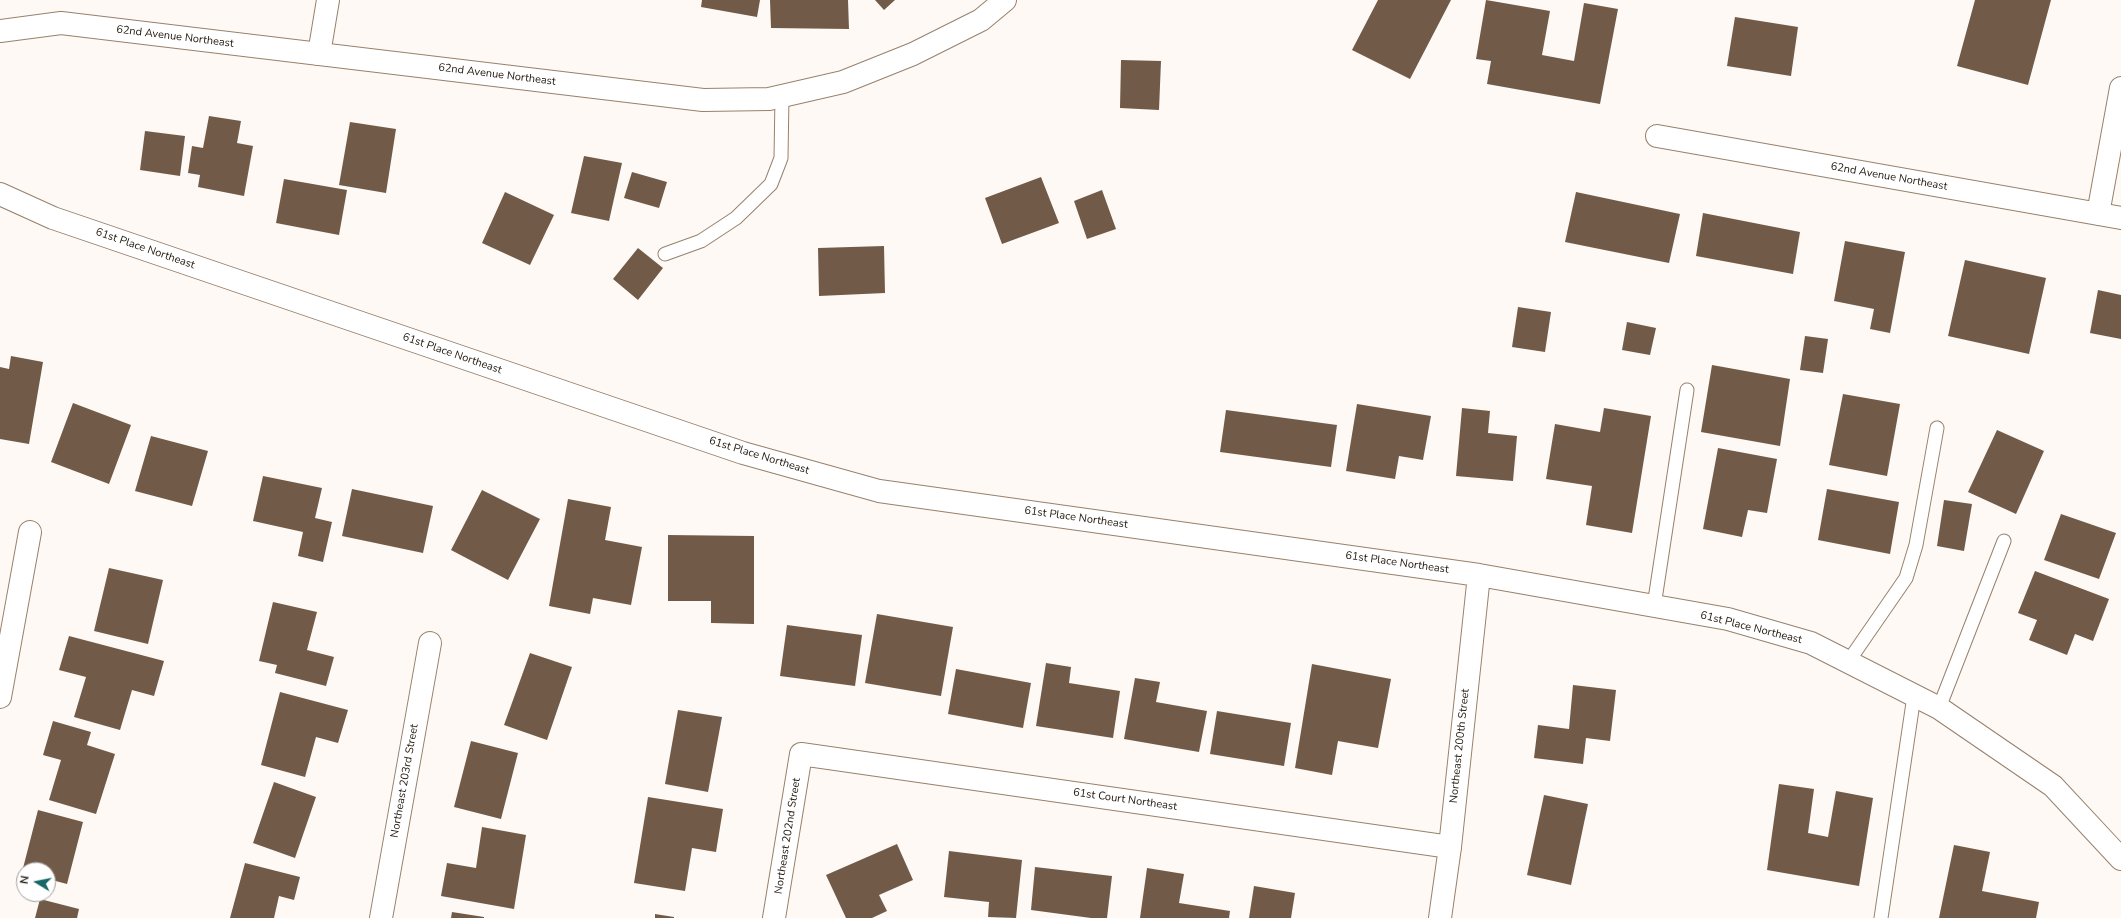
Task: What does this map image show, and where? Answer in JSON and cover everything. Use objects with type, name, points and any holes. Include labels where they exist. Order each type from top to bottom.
[{"type":"street","points":[[319,54],[328,0]]},
{"type":"street","name":"62nd Avenue Northeast","points":[[0,30],[61,23],[703,100],[769,99],[843,82],[912,54],[981,20],[1005,0]]},
{"type":"street","points":[[2098,214],[2121,88]]},
{"type":"street","name":"62nd Avenue Northeast","points":[[1658,136],[2121,218]]},
{"type":"street","name":"61st Place Northeast","points":[[0,194],[61,221],[743,453],[879,491],[1479,574],[1728,619],[1811,643],[1939,708],[2053,786],[2121,859]]},
{"type":"street","points":[[0,697],[30,532]]},
{"type":"street","name":"Northeast 200th Street","points":[[1440,918],[1450,847],[1479,574]]},
{"type":"street","name":"Northeast 203rd Street","points":[[381,918],[430,643]]},
{"type":"street","name":"61st Court Northeast","points":[[801,754],[1450,847]]},
{"type":"street","name":"Northeast 202nd Street","points":[[774,918],[801,754]]},
{"type":"lane","points":[[665,254],[701,241],[736,218],[771,184],[781,158],[782,96]]},
{"type":"lane","points":[[1654,606],[1687,390]]},
{"type":"lane","points":[[1848,662],[1906,578],[1916,545],[1937,428]]},
{"type":"lane","points":[[1939,708],[2004,541]]},
{"type":"lane","points":[[1881,918],[1914,696]]},
{"type":"building","points":[[702,0],[760,0],[757,17],[701,7]]},
{"type":"building","points":[[770,0],[848,0],[849,29],[771,28]]},
{"type":"building","points":[[875,0],[895,0],[884,10]]},
{"type":"building","points":[[1378,0],[1451,0],[1410,79],[1352,50]]},
{"type":"building","points":[[1486,0],[1550,11],[1542,55],[1574,61],[1584,3],[1618,9],[1600,104],[1487,84],[1491,61],[1476,59]]},
{"type":"building","points":[[1975,0],[2051,0],[2028,85],[1957,66]]},
{"type":"building","points":[[1735,17],[1798,27],[1791,76],[1727,66]]},
{"type":"building","points":[[1121,60],[1161,61],[1159,110],[1120,108]]},
{"type":"building","points":[[209,116],[241,121],[237,143],[253,146],[244,196],[198,187],[200,175],[188,173],[192,146],[203,148]]},
{"type":"building","points":[[350,122],[396,129],[386,193],[339,185]]},
{"type":"building","points":[[145,131],[185,136],[180,176],[140,170]]},
{"type":"building","points":[[584,156],[622,163],[609,221],[571,213]]},
{"type":"building","points":[[632,172],[667,182],[659,208],[624,198]]},
{"type":"building","points":[[1041,177],[1059,223],[1002,244],[985,198]]},
{"type":"building","points":[[284,179],[347,190],[339,235],[276,223]]},
{"type":"building","points":[[1102,190],[1116,229],[1087,239],[1074,201]]},
{"type":"building","points":[[505,192],[554,215],[530,265],[482,243]]},
{"type":"building","points":[[1576,192],[1680,214],[1669,263],[1565,242]]},
{"type":"building","points":[[1703,213],[1800,232],[1793,274],[1696,256]]},
{"type":"building","points":[[1845,241],[1905,252],[1890,333],[1870,329],[1874,309],[1834,301]]},
{"type":"building","points":[[884,246],[885,293],[819,296],[818,248]]},
{"type":"building","points":[[638,248],[663,268],[638,300],[613,279]]},
{"type":"building","points":[[1965,260],[2046,278],[2029,354],[1948,336]]},
{"type":"building","points":[[2098,290],[2121,295],[2121,339],[2090,333]]},
{"type":"building","points":[[1518,307],[1551,312],[1545,352],[1512,347]]},
{"type":"building","points":[[1627,322],[1656,328],[1650,355],[1622,350]]},
{"type":"building","points":[[1805,336],[1828,339],[1823,373],[1800,370]]},
{"type":"building","points":[[11,356],[43,362],[29,444],[0,439],[0,367],[9,369]]},
{"type":"building","points":[[1712,365],[1790,379],[1780,446],[1701,432]]},
{"type":"building","points":[[1843,394],[1900,404],[1887,476],[1829,465]]},
{"type":"building","points":[[73,403],[131,425],[109,484],[51,462]]},
{"type":"building","points":[[1357,404],[1431,416],[1423,460],[1399,456],[1395,479],[1346,471]]},
{"type":"building","points":[[1462,408],[1490,411],[1488,433],[1517,436],[1513,481],[1456,476]]},
{"type":"building","points":[[1604,408],[1651,416],[1632,533],[1586,525],[1592,486],[1546,479],[1555,424],[1600,432]]},
{"type":"building","points":[[1226,410],[1337,425],[1331,467],[1220,452]]},
{"type":"building","points":[[1997,430],[2044,451],[2016,514],[1968,492]]},
{"type":"building","points":[[151,436],[208,451],[192,506],[135,491]]},
{"type":"building","points":[[1718,448],[1777,459],[1767,513],[1748,510],[1742,537],[1703,529]]},
{"type":"building","points":[[263,476],[322,488],[315,518],[332,522],[323,562],[298,556],[303,532],[253,521]]},
{"type":"building","points":[[352,489],[433,506],[423,553],[342,536]]},
{"type":"building","points":[[1827,489],[1899,502],[1890,554],[1818,540]]},
{"type":"building","points":[[482,490],[540,519],[508,580],[451,550]]},
{"type":"building","points":[[568,499],[611,507],[605,540],[642,547],[631,605],[593,598],[590,614],[549,606]]},
{"type":"building","points":[[1944,500],[1972,504],[1964,551],[1937,546]]},
{"type":"building","points":[[2061,514],[2116,533],[2099,579],[2044,560]]},
{"type":"building","points":[[668,535],[754,536],[754,624],[711,623],[711,601],[668,601]]},
{"type":"building","points":[[109,568],[163,580],[148,644],[94,631]]},
{"type":"building","points":[[2035,571],[2109,599],[2093,641],[2075,634],[2067,655],[2029,640],[2037,620],[2018,613]]},
{"type":"building","points":[[273,602],[317,612],[307,650],[334,657],[326,686],[275,673],[277,665],[259,661]]},
{"type":"building","points":[[877,614],[953,627],[941,696],[865,683]]},
{"type":"building","points":[[787,625],[862,635],[855,686],[780,676]]},
{"type":"building","points":[[69,636],[164,661],[154,696],[132,690],[120,730],[74,717],[86,677],[59,670]]},
{"type":"building","points":[[530,653],[572,667],[547,740],[504,725]]},
{"type":"building","points":[[1046,663],[1071,667],[1069,683],[1120,691],[1113,738],[1036,726]]},
{"type":"building","points":[[1312,664],[1391,679],[1378,748],[1338,741],[1332,775],[1295,768]]},
{"type":"building","points":[[956,669],[1031,683],[1023,728],[948,714]]},
{"type":"building","points":[[1135,678],[1160,682],[1156,702],[1207,711],[1199,752],[1124,739]]},
{"type":"building","points":[[1573,685],[1616,690],[1610,741],[1586,738],[1583,764],[1534,758],[1538,725],[1569,729]]},
{"type":"building","points":[[280,692],[348,710],[338,743],[316,737],[305,777],[261,765]]},
{"type":"building","points":[[678,710],[722,717],[708,792],[665,784]]},
{"type":"building","points":[[1217,711],[1291,723],[1284,766],[1210,754]]},
{"type":"building","points":[[53,721],[91,732],[87,745],[115,754],[96,814],[49,800],[61,760],[43,755]]},
{"type":"building","points":[[471,741],[518,753],[501,819],[454,807]]},
{"type":"building","points":[[274,782],[316,797],[295,858],[253,843]]},
{"type":"building","points":[[1779,784],[1814,789],[1808,833],[1828,837],[1836,791],[1873,798],[1859,886],[1767,870]]},
{"type":"building","points":[[1544,795],[1588,804],[1571,885],[1527,875]]},
{"type":"building","points":[[648,797],[723,809],[716,852],[692,848],[685,891],[634,883]]},
{"type":"building","points":[[38,810],[83,822],[67,884],[56,881],[56,862],[25,862]]},
{"type":"building","points":[[482,827],[526,835],[514,909],[441,896],[447,863],[476,868]]},
{"type":"building","points":[[897,844],[913,880],[879,895],[887,911],[872,918],[846,918],[826,875]]},
{"type":"building","points":[[1954,845],[1990,852],[1982,891],[2039,902],[2036,918],[1939,918]]},
{"type":"building","points":[[949,851],[1022,860],[1016,918],[988,917],[989,902],[944,897]]},
{"type":"building","points":[[245,863],[300,877],[294,900],[279,896],[274,918],[230,918]]},
{"type":"building","points":[[1035,867],[1112,876],[1107,918],[1091,918],[1031,910]]},
{"type":"building","points":[[1147,868],[1184,874],[1179,903],[1230,911],[1229,918],[1140,918]]},
{"type":"building","points":[[1254,886],[1295,893],[1291,918],[1249,918]]},
{"type":"building","points":[[39,902],[52,902],[79,909],[77,918],[35,918]]},
{"type":"building","points":[[452,912],[484,917],[484,918],[451,918]]},
{"type":"building","points":[[655,914],[674,917],[674,918],[655,918]]}]
